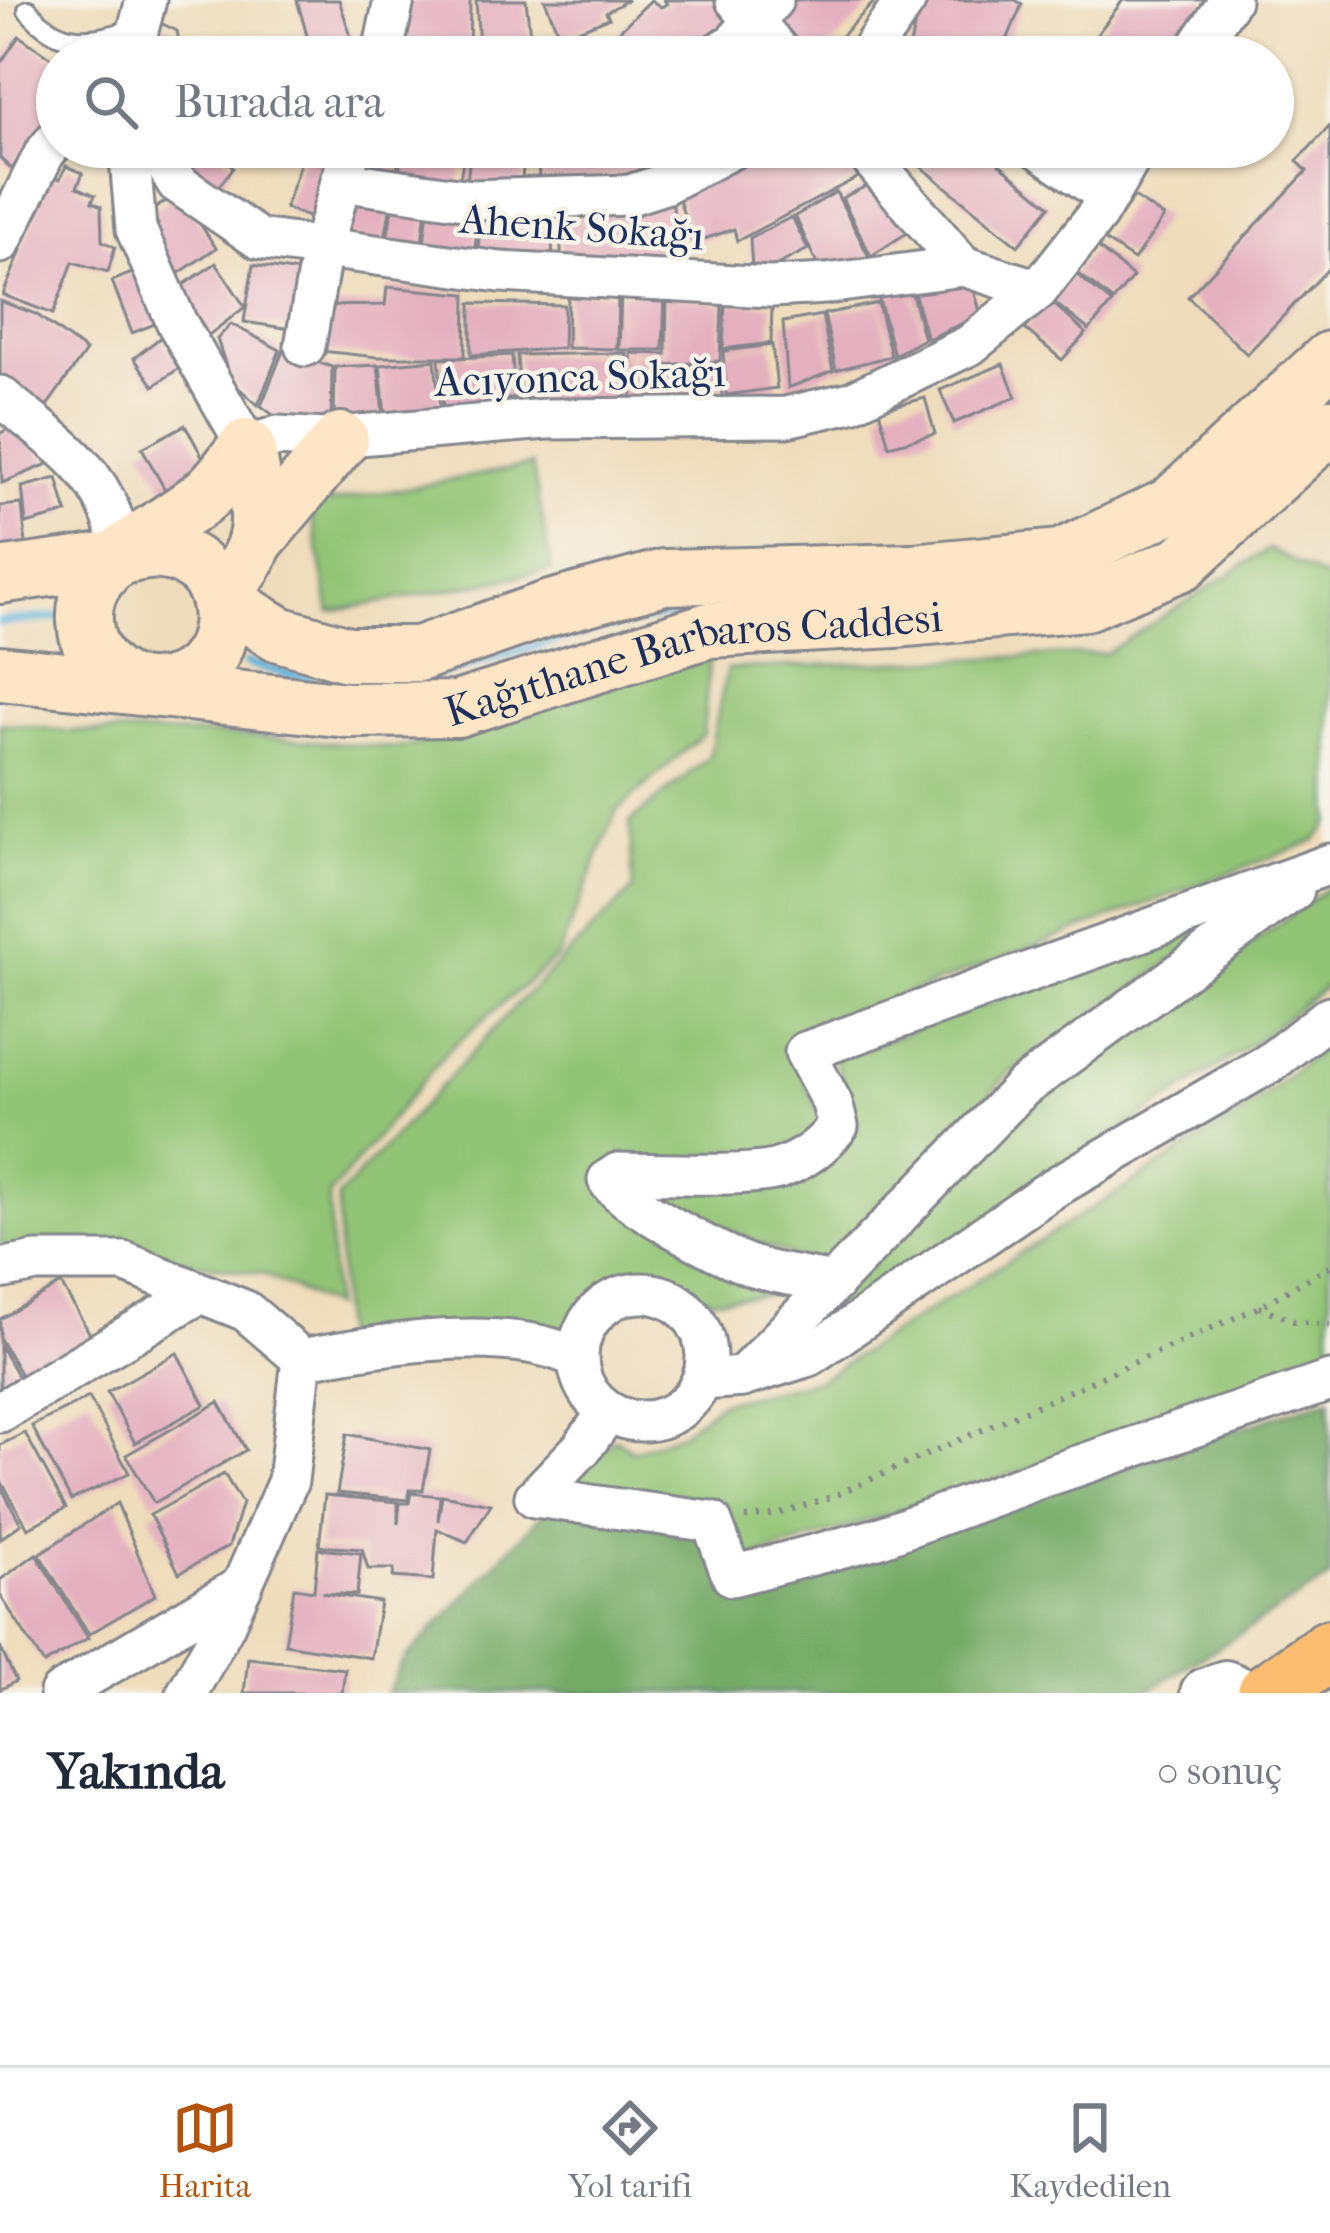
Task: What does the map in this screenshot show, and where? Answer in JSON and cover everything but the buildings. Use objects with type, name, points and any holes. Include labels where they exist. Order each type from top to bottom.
[{"type":"main road","name":"Kağıthane Barbaros Caddesi","points":[[218,597],[279,634],[348,654],[418,654],[548,609],[664,577],[913,572],[1061,557],[1171,505],[1330,358]]},
{"type":"main road","name":"Kağıthane Barbaros Caddesi","points":[[0,673],[348,710],[457,709],[710,629],[895,620],[1085,603],[1182,563],[1330,426]]},
{"type":"main road","points":[[218,597],[244,571],[258,539],[340,440]]},
{"type":"main road","points":[[247,446],[258,539]]},
{"type":"main road","points":[[0,576],[121,558],[143,551],[167,552],[189,560],[218,597],[222,620],[218,643],[189,679],[166,687],[123,681],[92,651],[85,631],[85,609],[91,588],[104,571],[121,558],[211,490],[247,446]]},
{"type":"main road","points":[[1268,1693],[1330,1650]]},
{"type":"street","points":[[892,36],[906,0]]},
{"type":"street","points":[[1205,36],[1230,0]]},
{"type":"street","points":[[385,36],[391,2]]},
{"type":"street","points":[[738,36],[754,7],[771,36]]},
{"type":"street","points":[[0,243],[13,185],[36,162]]},
{"type":"street","points":[[131,168],[136,229],[177,323],[247,446]]},
{"type":"street","name":"Ahenk Sokağı","points":[[168,168],[177,183],[259,239],[322,248],[500,272],[771,287],[963,266],[1038,290]]},
{"type":"street","points":[[305,346],[322,248],[345,168]]},
{"type":"street","points":[[360,168],[471,200],[630,195],[695,168]]},
{"type":"street","points":[[879,168],[963,266]]},
{"type":"street","points":[[1067,168],[1108,196]]},
{"type":"street","name":"Acıyonca Sokağı","points":[[247,446],[278,436],[340,440],[547,419],[786,417],[851,402],[970,345],[1038,290],[1125,168]]},
{"type":"street","points":[[0,396],[96,480],[118,523],[121,558]]},
{"type":"street","points":[[834,1283],[752,1266],[719,1251],[612,1189],[608,1180],[618,1173],[772,1171],[801,1160],[838,1126],[832,1103],[805,1052],[1330,864]]},
{"type":"street","points":[[742,1377],[1022,1088],[1330,864]]},
{"type":"street","points":[[703,1380],[742,1377],[809,1356],[1052,1189],[1270,1062],[1330,1016]]},
{"type":"street","points":[[0,1269],[36,1262],[124,1262],[246,1311],[302,1359]]},
{"type":"street","points":[[643,1292],[663,1295],[696,1320],[707,1360],[703,1380],[680,1410],[645,1422],[608,1412],[592,1398],[578,1358],[580,1338],[590,1319],[622,1295],[643,1292]]},
{"type":"street","points":[[0,1412],[198,1294]]},
{"type":"street","points":[[302,1359],[359,1348],[486,1341],[556,1348],[578,1358]]},
{"type":"street","points":[[187,1693],[242,1586],[288,1481],[302,1359]]},
{"type":"street","points":[[608,1412],[582,1448],[535,1497],[712,1522],[732,1576],[878,1538],[1330,1381]]},
{"type":"street","points":[[60,1693],[242,1586]]},
{"type":"street","points":[[1205,1693],[1225,1685],[1244,1693]]},
{"type":"lane","points":[[28,10],[57,36]]},
{"type":"path","points":[[712,1522],[778,1514],[831,1497],[1259,1307],[1330,1266]]},
{"type":"path","points":[[1259,1307],[1294,1321],[1330,1325]]},
{"type":"green space","points":[[532,465],[552,570],[330,612],[310,506]]},
{"type":"green space","points":[[1269,549],[1330,581],[1330,822],[1315,841],[797,1035],[798,1061],[824,1133],[774,1155],[598,1181],[806,1292],[699,1300],[646,1281],[609,1289],[585,1308],[569,1340],[341,1341],[338,1197],[517,1004],[633,890],[630,822],[709,757],[727,669],[1106,653]]},
{"type":"green space","points":[[710,651],[703,734],[616,812],[558,956],[448,1050],[329,1195],[333,1307],[263,1274],[164,1258],[0,1257],[0,723],[67,731],[236,735],[398,748],[472,733]]},
{"type":"green space","points":[[1330,886],[1330,983],[1249,1046],[776,1358],[1036,1103]]},
{"type":"green space","points":[[1240,914],[1009,1073],[830,1271],[629,1190],[790,1181],[858,1128],[835,1058]]},
{"type":"green space","points":[[1330,1042],[1330,1372],[735,1564],[566,1486],[615,1439],[634,1451],[681,1433],[721,1402],[818,1380],[1239,1116]]},
{"type":"green space","points":[[1330,1398],[1330,1578],[1144,1693],[387,1693],[402,1662],[549,1507],[701,1533],[730,1597]]},
{"type":"waterway","points":[[327,682],[413,681],[599,628],[691,611]]},
{"type":"waterway","points":[[0,622],[63,617]]},
{"type":"waterway","points":[[247,663],[311,680]]}]
